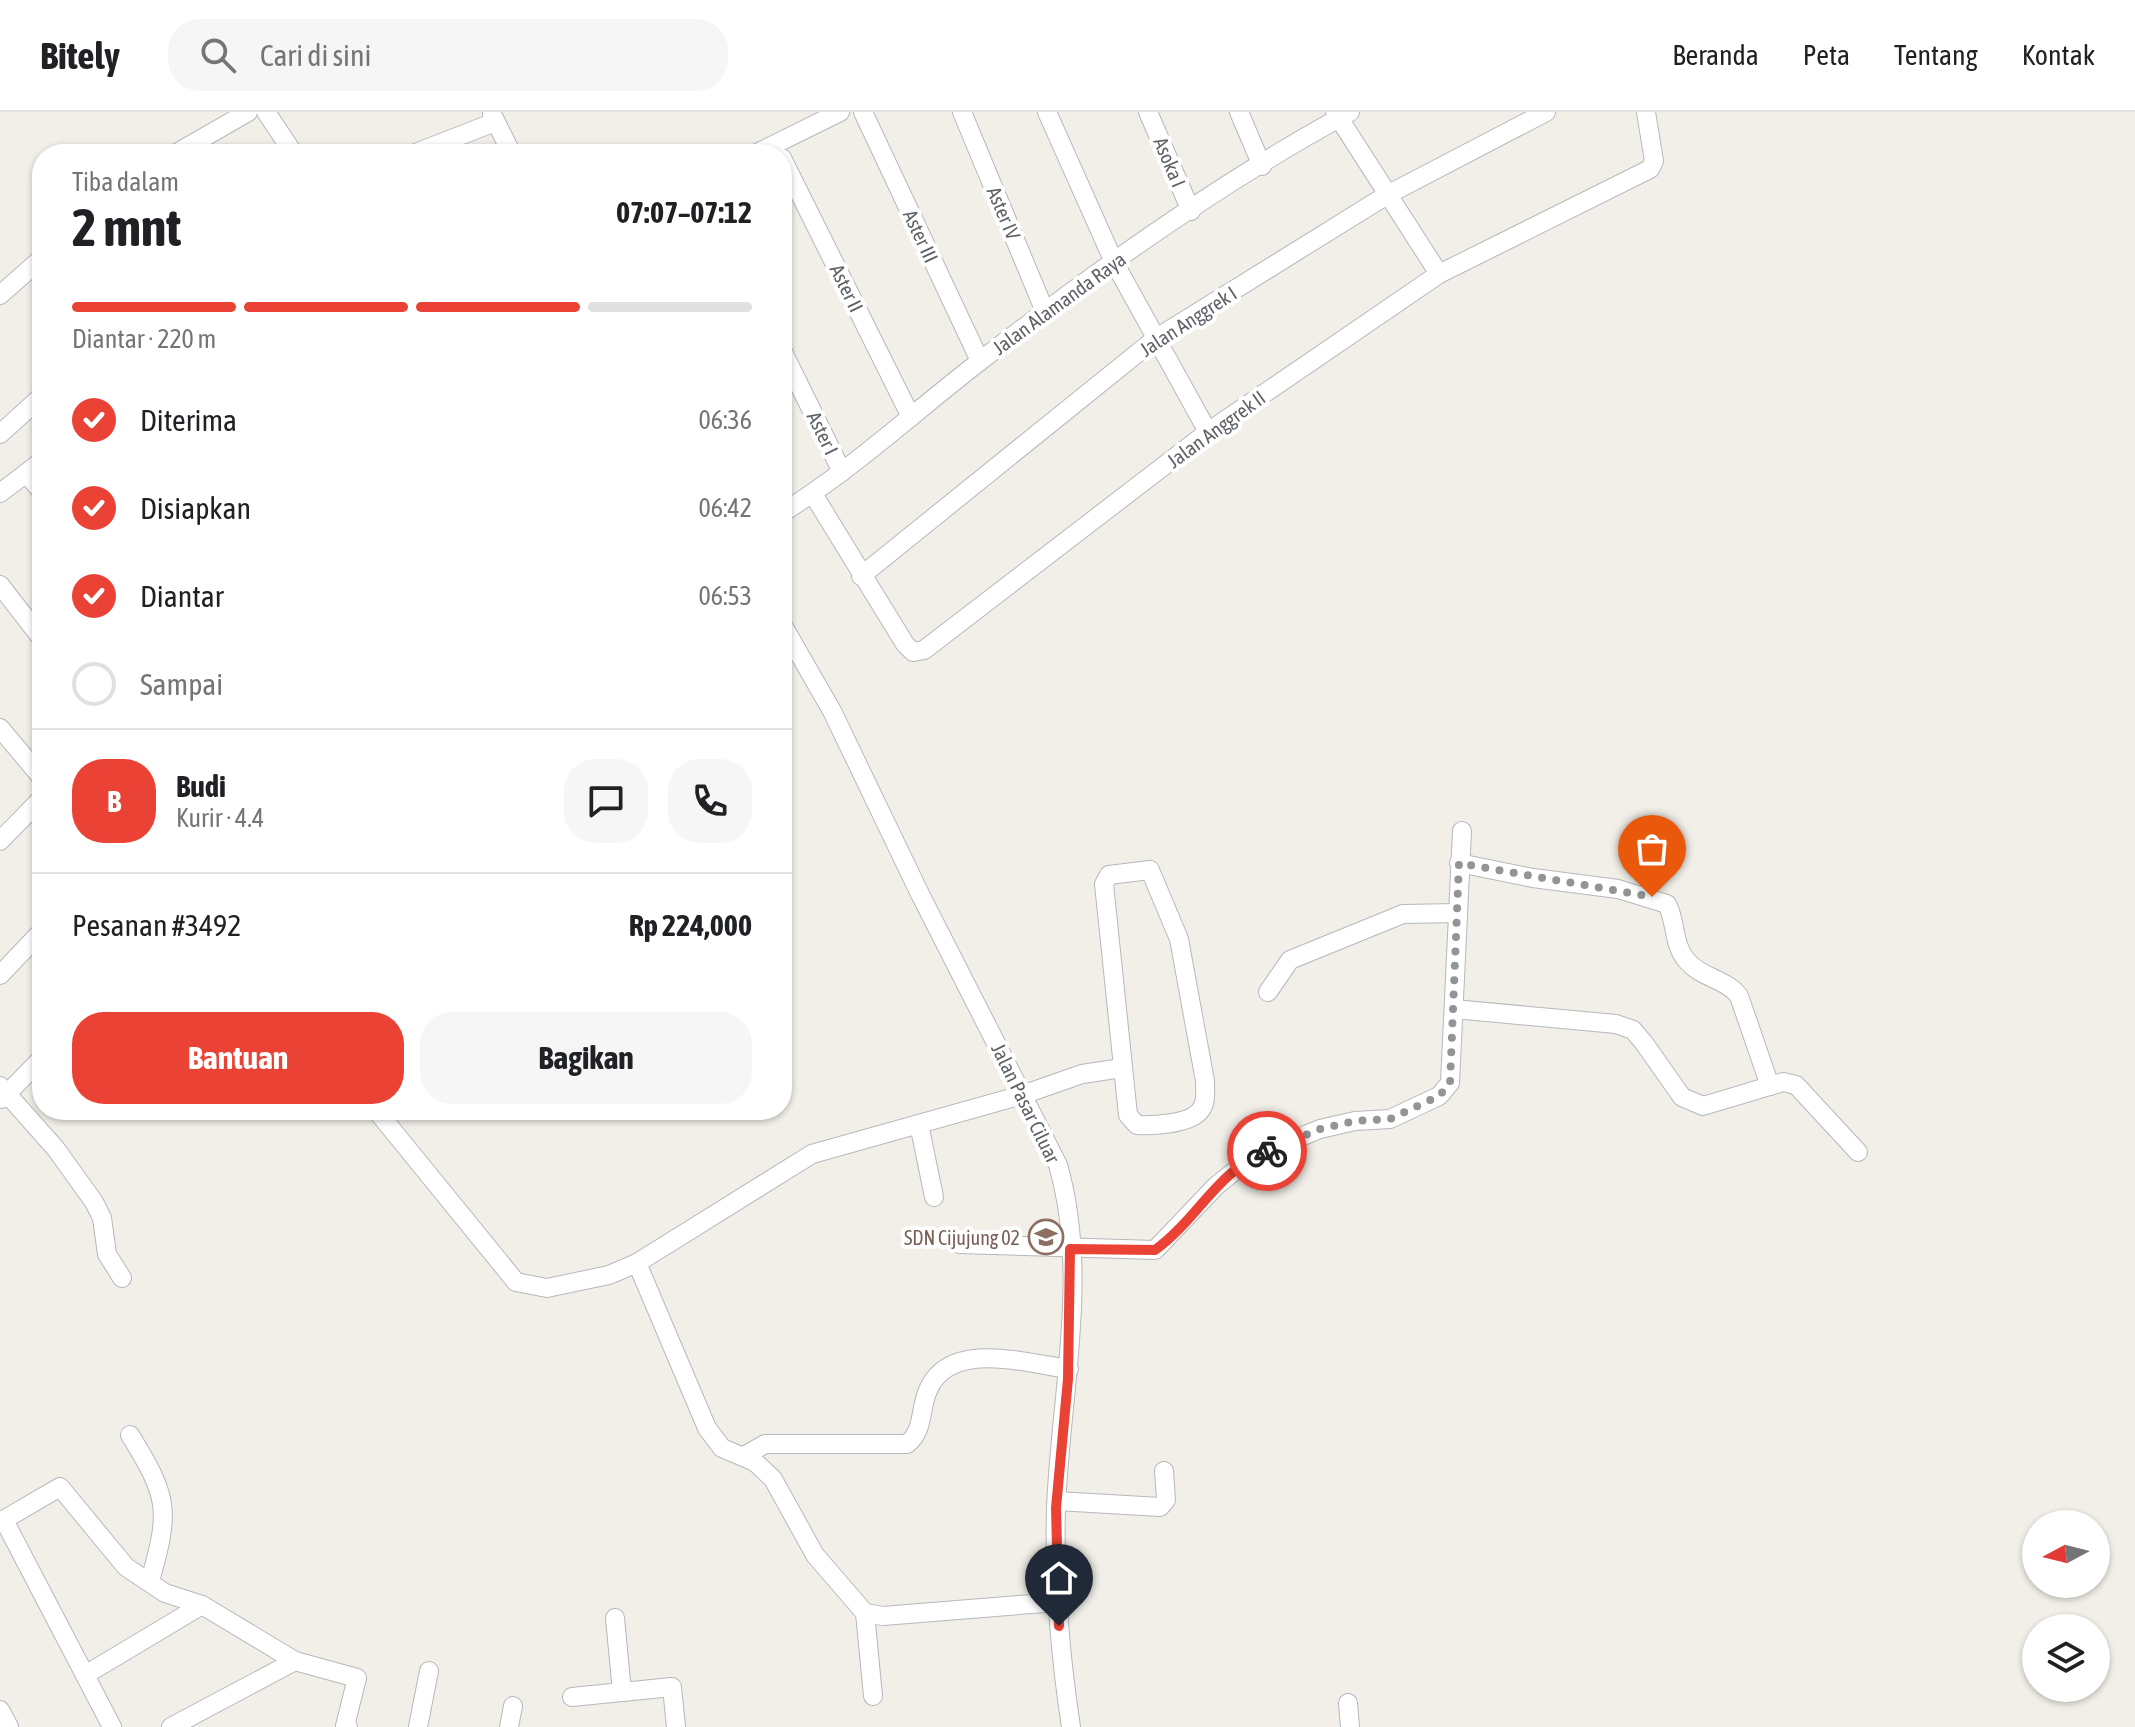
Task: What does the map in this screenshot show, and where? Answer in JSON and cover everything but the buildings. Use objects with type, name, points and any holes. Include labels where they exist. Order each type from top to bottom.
[{"type":"street","points":[[192,144],[248,112]]},
{"type":"street","points":[[266,112],[287,144]]},
{"type":"street","points":[[790,144],[840,112]]},
{"type":"street","name":"Aster III","points":[[863,112],[980,361]]},
{"type":"street","name":"Aster IV","points":[[962,112],[1046,314]]},
{"type":"street","points":[[1047,112],[1114,262],[1208,432]]},
{"type":"street","name":"Asoka I","points":[[1148,112],[1191,211]]},
{"type":"street","points":[[1239,112],[1262,166]]},
{"type":"street","name":"Jalan Anggrek I","points":[[861,576],[1155,339],[1387,195],[1546,112]]},
{"type":"street","name":"Jalan Anggrek II","points":[[813,494],[905,644],[913,652],[924,650],[1208,432],[1439,274],[1650,169],[1654,161],[1646,112]]},
{"type":"street","points":[[1341,114],[1387,195],[1439,274]]},
{"type":"street","name":"Jalan Alamanda Raya","points":[[792,507],[842,472],[980,361],[1114,262],[1341,114]]},
{"type":"street","points":[[435,144],[493,117],[507,144]]},
{"type":"street","name":"Aster II","points":[[792,177],[911,417]]},
{"type":"street","points":[[0,295],[32,267]]},
{"type":"street","name":"Aster I","points":[[792,370],[842,472]]},
{"type":"street","points":[[0,434],[32,405]]},
{"type":"street","points":[[0,493],[32,470]]},
{"type":"street","points":[[27,474],[32,480]]},
{"type":"street","points":[[0,585],[32,626]]},
{"type":"street","name":"Jalan Pasar Ciluar","points":[[792,641],[832,711],[1058,1165],[1066,1194],[1070,1249],[1069,1369],[1057,1501],[1057,1602],[1071,1727]]},
{"type":"street","points":[[0,728],[32,766]]},
{"type":"street","points":[[0,841],[32,808]]},
{"type":"street","points":[[959,1244],[1155,1250],[1216,1186],[1252,1157],[1320,1129],[1355,1121],[1390,1119],[1439,1096],[1450,1083],[1462,831]]},
{"type":"street","points":[[1459,863],[1533,878],[1618,889],[1667,904],[1672,914],[1677,948],[1690,965],[1732,987],[1739,996],[1770,1086]]},
{"type":"street","points":[[1150,870],[1179,939],[1205,1081],[1205,1102],[1194,1116],[1137,1125],[1128,1115],[1122,1068],[1104,879],[1109,875],[1150,870]]},
{"type":"street","points":[[1268,992],[1290,960],[1403,914],[1457,913]]},
{"type":"street","points":[[0,975],[32,941]]},
{"type":"street","points":[[1454,1009],[1616,1024],[1633,1030],[1682,1097],[1692,1104],[1703,1106],[1783,1082],[1796,1085],[1858,1152]]},
{"type":"street","points":[[32,1067],[3,1093],[56,1149],[94,1202],[102,1218],[107,1254],[122,1278]]},
{"type":"street","points":[[384,1120],[516,1282],[547,1288],[609,1275],[637,1263],[812,1154],[1022,1095],[1082,1074],[1122,1068]]},
{"type":"street","points":[[919,1124],[934,1197]]},
{"type":"street","points":[[637,1263],[707,1428],[722,1448],[744,1456],[773,1479],[815,1555],[865,1613],[873,1696]]},
{"type":"street","points":[[744,1456],[765,1444],[907,1444],[918,1435],[929,1386],[959,1362],[976,1358],[1069,1369]]},
{"type":"street","points":[[130,1435],[157,1478],[165,1506],[150,1581]]},
{"type":"street","points":[[1057,1501],[1160,1507],[1166,1500],[1164,1471]]},
{"type":"street","points":[[112,1727],[2,1521],[60,1487],[126,1567],[165,1593],[202,1605],[295,1661],[357,1678],[345,1726],[348,1727]]},
{"type":"street","points":[[865,1613],[883,1616],[1057,1602]]},
{"type":"street","points":[[85,1675],[202,1605]]},
{"type":"street","points":[[615,1618],[622,1692]]},
{"type":"street","points":[[171,1727],[295,1661]]},
{"type":"street","points":[[418,1727],[429,1671]]},
{"type":"street","points":[[572,1697],[672,1687],[676,1727]]},
{"type":"street","points":[[1348,1703],[1350,1727]]},
{"type":"street","points":[[509,1727],[513,1706]]},
{"type":"way so far","points":[[1267,1151],[1320,1129],[1355,1121],[1390,1119],[1439,1096],[1450,1083],[1459,863],[1652,897]]},
{"type":"place","name":"SDN Cijujung 02","points":[[1046,1237]]},
{"type":"route","points":[[1059,1626],[1056,1508],[1068,1379],[1070,1249],[1155,1250],[1166,1242],[1216,1186],[1252,1157],[1267,1151]]}]
